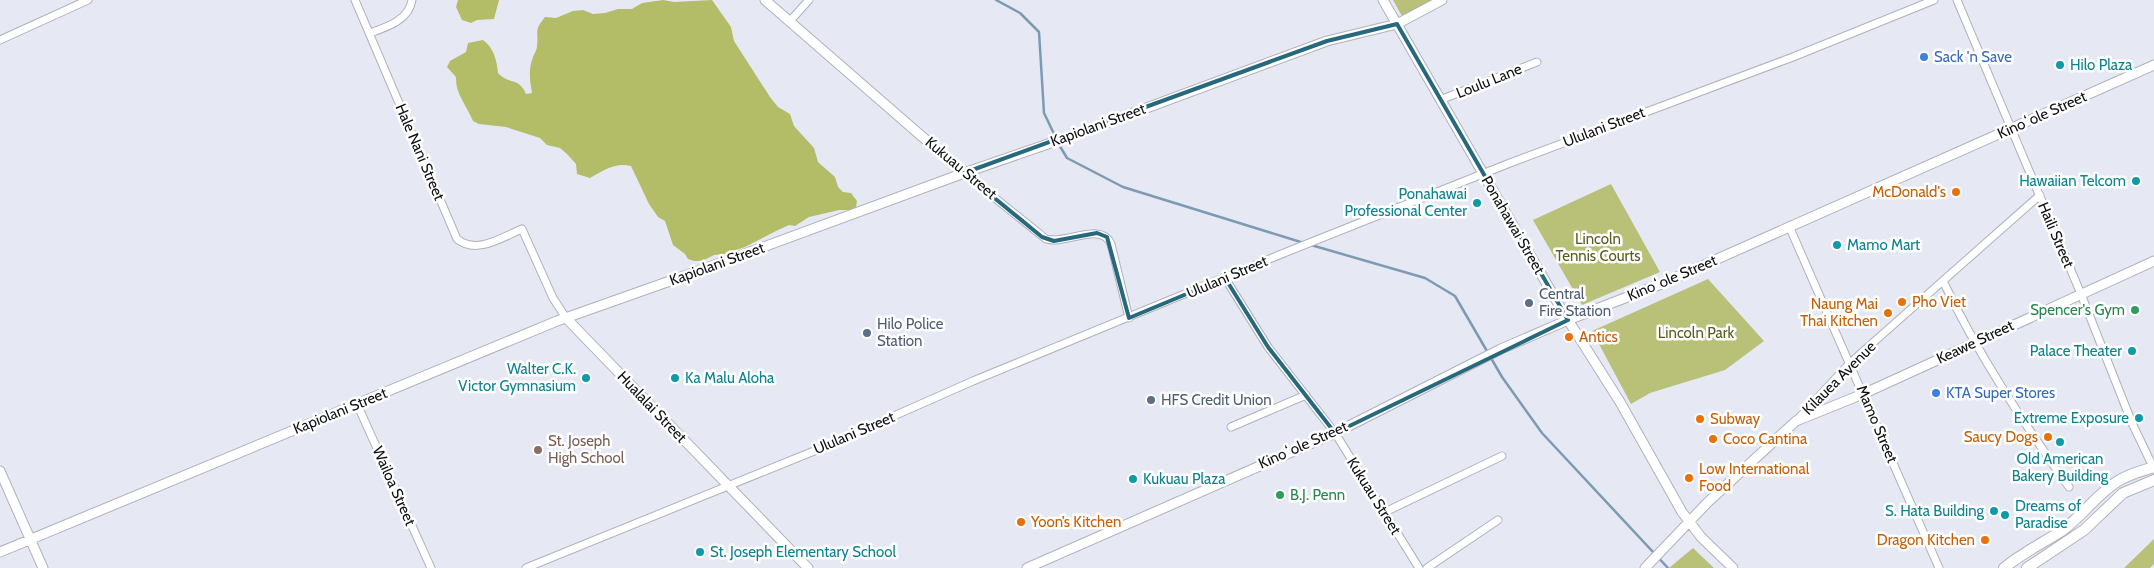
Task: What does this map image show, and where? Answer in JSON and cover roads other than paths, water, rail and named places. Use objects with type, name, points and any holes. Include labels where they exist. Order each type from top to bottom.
[{"type":"main road","points":[[2004,568],[2017,557],[2062,531],[2116,482],[2134,473],[2154,468]]},
{"type":"main road","points":[[2027,568],[2084,530],[2123,494],[2154,480]]},
{"type":"street","points":[[0,40],[88,0]]},
{"type":"street","name":"Hale Nani Street","points":[[355,0],[457,239],[463,244],[476,247],[522,229]]},
{"type":"street","points":[[370,33],[389,27],[405,16],[412,0]]},
{"type":"street","name":"Kukuau Street","points":[[765,0],[964,172],[1046,239],[1058,240],[1097,233],[1107,237],[1111,244],[1129,318]]},
{"type":"street","points":[[790,21],[809,0]]},
{"type":"street","name":"Ponahawai Street","points":[[1383,0],[1568,320],[1620,402],[1690,524],[1733,568]]},
{"type":"street","name":"Kapiolani Street","points":[[0,552],[566,318],[964,172],[1071,136],[1327,40],[1397,24],[1442,0]]},
{"type":"street","name":"Ululani Street","points":[[526,568],[819,448],[973,381],[1284,253],[1484,174],[1792,57],[1934,0]]},
{"type":"street","name":"Haili Street","points":[[1957,0],[2081,294],[2132,423],[2154,468]]},
{"type":"street","name":"Loulu Lane","points":[[1440,100],[1538,62]]},
{"type":"street","name":"Kinoʻole Street","points":[[1027,568],[1335,433],[1501,349],[1568,320],[1661,284],[2154,64]]},
{"type":"street","name":"Kilauea Avenue","points":[[1647,566],[1690,524],[1707,503],[1796,421],[1850,363],[2040,195]]},
{"type":"street","name":"Mamo Street","points":[[1789,226],[1939,568]]},
{"type":"street","name":"Hualalai Street","points":[[522,229],[554,298],[566,318],[808,568]]},
{"type":"street","name":"Keawe Street","points":[[1796,421],[1863,394],[2154,262]]},
{"type":"street","name":"Kukuau Street","points":[[1225,278],[1268,347],[1335,433],[1419,568]]},
{"type":"street","points":[[1943,281],[1975,342],[2032,434],[2069,487]]},
{"type":"street","points":[[1231,428],[1306,395]]},
{"type":"street","name":"Wailoa Street","points":[[356,404],[431,568]]},
{"type":"street","points":[[1385,512],[1502,456]]},
{"type":"street","points":[[0,472],[43,568]]},
{"type":"street","points":[[1427,568],[1498,520]]},
{"type":"waterway","points":[[996,0],[1020,13],[1039,32],[1044,113],[1056,138]]},
{"type":"waterway","points":[[1058,143],[1067,158],[1123,187],[1304,243]]},
{"type":"waterway","points":[[1311,245],[1425,278],[1455,296],[1502,377],[1542,433],[1668,568]]},
{"type":"place","name":"Sack 'n Save","points":[[1924,57]]},
{"type":"place","name":"Hilo Plaza","points":[[2060,65]]},
{"type":"place","name":"Hawaiian Telcom","points":[[2136,181]]},
{"type":"place","name":"McDonald's","points":[[1956,192]]},
{"type":"place","name":"Ponahawai Professional Center","points":[[1477,203]]},
{"type":"place","name":"Mamo Mart","points":[[1837,245]]},
{"type":"place","name":"Pho Viet","points":[[1902,302]]},
{"type":"place","name":"Central Fire Station","points":[[1529,303]]},
{"type":"place","name":"Spencer's Gym","points":[[2135,310]]},
{"type":"place","name":"Naung Mai Thai Kitchen","points":[[1888,313]]},
{"type":"place","name":"Hilo Police Station","points":[[867,333]]},
{"type":"place","name":"Antics","points":[[1569,337]]},
{"type":"place","name":"Palace Theater","points":[[2132,351]]},
{"type":"place","name":"Walter C.K. Victor Gymnasium","points":[[586,378]]},
{"type":"place","name":"Ka Malu Aloha","points":[[675,378]]},
{"type":"place","name":"KTA Super Stores","points":[[1936,393]]},
{"type":"place","name":"HFS Credit Union","points":[[1151,400]]},
{"type":"place","name":"Extreme Exposure","points":[[2139,418]]},
{"type":"place","name":"Subway","points":[[1700,419]]},
{"type":"place","name":"Saucy Dogs","points":[[2048,437]]},
{"type":"place","name":"Coco Cantina","points":[[1713,439]]},
{"type":"place","name":"Old American Bakery Building","points":[[2060,442]]},
{"type":"place","name":"St. Joseph High School","points":[[538,450]]},
{"type":"place","name":"Low International Food","points":[[1689,478]]},
{"type":"place","name":"Kukuau Plaza","points":[[1133,479]]},
{"type":"place","name":"B.J. Penn","points":[[1280,495]]},
{"type":"place","name":"S. Hata Building","points":[[1994,511]]},
{"type":"place","name":"Dreams of Paradise","points":[[2005,515]]},
{"type":"place","name":"Yoon’s Kitchen","points":[[1021,522]]},
{"type":"place","name":"Dragon Kitchen","points":[[1985,540]]},
{"type":"place","name":"St. Joseph Elementary School","points":[[700,552]]},
{"type":"park label","name":"Lincoln Tennis Courts","points":[[1598,248]]},
{"type":"park label","name":"Lincoln Park","points":[[1696,333]]}]
